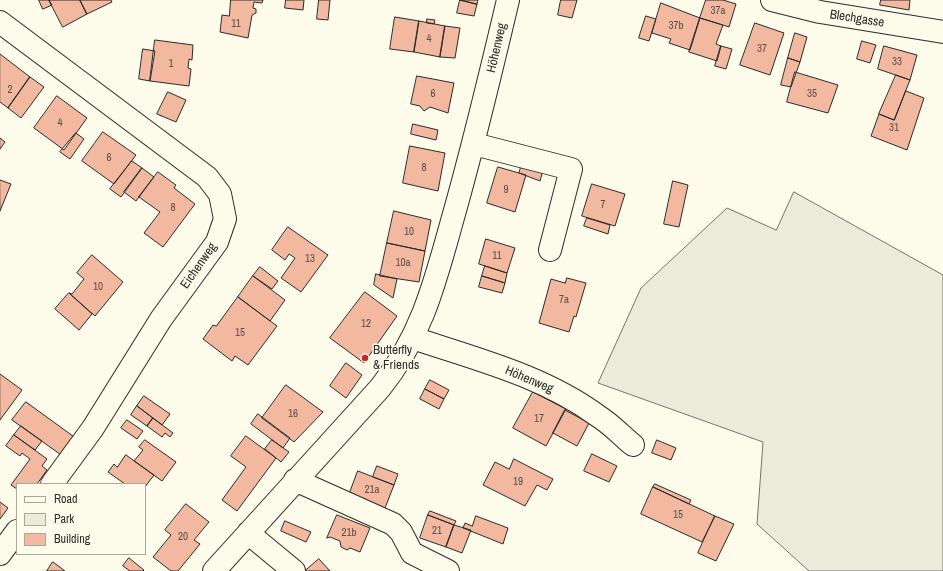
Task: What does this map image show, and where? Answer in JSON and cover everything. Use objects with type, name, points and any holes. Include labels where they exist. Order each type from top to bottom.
[{"type":"street","name":"Höhenweg","points":[[214,571],[380,388],[398,366],[413,338],[431,296],[474,144],[508,0]]},
{"type":"street","name":"Blechgasse","points":[[772,0],[820,12],[943,32]]},
{"type":"street","name":"Eichenweg","points":[[0,22],[207,177],[220,194],[225,219],[217,242],[161,319],[93,428],[53,483]]},
{"type":"street","points":[[474,144],[571,169],[550,250]]},
{"type":"street","name":"Höhenweg","points":[[413,338],[531,378],[572,399],[599,416],[633,445]]},
{"type":"street","points":[[295,480],[393,524],[401,532],[412,553],[448,571]]},
{"type":"street","points":[[0,554],[16,532]]},
{"type":"street","points":[[248,533],[294,571]]},
{"type":"green space","points":[[794,192],[943,275],[943,571],[809,571],[757,524],[763,442],[598,383],[641,288],[727,208],[776,230]]},
{"type":"building","points":[[39,0],[49,0],[52,5],[43,9]]},
{"type":"building","points":[[49,0],[80,0],[87,14],[63,27]]},
{"type":"building","points":[[80,0],[111,0],[112,2],[87,14]]},
{"type":"building","points":[[231,0],[263,0],[262,3],[254,2],[253,8],[256,9],[256,13],[252,15],[248,38],[220,32],[222,15],[229,16]]},
{"type":"building","points":[[286,0],[304,0],[303,10],[285,8]]},
{"type":"building","points":[[319,0],[330,0],[328,20],[317,19]]},
{"type":"building","points":[[460,0],[478,0],[477,4]]},
{"type":"building","points":[[460,0],[477,4],[474,16],[457,13]]},
{"type":"building","points":[[561,0],[577,0],[572,18],[558,15]]},
{"type":"building","points":[[706,0],[723,0],[736,4],[729,27],[700,18]]},
{"type":"building","points":[[881,0],[910,0],[909,10],[880,5]]},
{"type":"building","points":[[661,3],[700,18],[690,50],[669,43],[671,39],[652,33]]},
{"type":"building","points":[[646,16],[656,19],[649,41],[639,38]]},
{"type":"building","points":[[395,17],[419,21],[414,52],[390,49]]},
{"type":"building","points":[[700,18],[723,25],[716,44],[721,46],[717,61],[689,52]]},
{"type":"building","points":[[427,19],[435,20],[434,24],[427,23]]},
{"type":"building","points":[[419,21],[445,26],[440,57],[414,52]]},
{"type":"building","points":[[755,23],[784,33],[770,75],[740,65]]},
{"type":"building","points":[[445,26],[460,28],[455,58],[440,57]]},
{"type":"building","points":[[795,33],[807,37],[800,62],[788,58]]},
{"type":"building","points":[[155,40],[193,45],[192,60],[189,59],[188,68],[191,69],[189,86],[150,81]]},
{"type":"building","points":[[862,41],[876,45],[870,63],[857,59]]},
{"type":"building","points":[[721,46],[732,49],[726,69],[715,66]]},
{"type":"building","points":[[884,46],[917,55],[910,80],[878,69]]},
{"type":"building","points":[[143,49],[155,51],[150,81],[139,79]]},
{"type":"building","points":[[0,54],[30,77],[8,108],[0,102]]},
{"type":"building","points":[[788,58],[800,62],[791,87],[781,85]]},
{"type":"building","points":[[795,72],[838,85],[828,113],[787,102]]},
{"type":"building","points":[[896,75],[910,80],[894,120],[879,114]]},
{"type":"building","points":[[417,76],[454,83],[448,113],[430,107],[424,111],[420,106],[411,104]]},
{"type":"building","points":[[30,77],[44,87],[21,118],[8,108]]},
{"type":"building","points":[[906,91],[924,98],[907,150],[871,136],[879,114],[894,120]]},
{"type":"building","points":[[168,92],[186,100],[176,122],[157,114]]},
{"type":"building","points":[[57,96],[87,118],[64,150],[34,128]]},
{"type":"building","points":[[413,124],[438,130],[436,140],[411,134]]},
{"type":"building","points":[[103,132],[136,155],[114,184],[82,161]]},
{"type":"building","points":[[76,133],[84,139],[70,159],[60,152]]},
{"type":"building","points":[[0,138],[5,142],[0,149]]},
{"type":"building","points":[[410,146],[445,153],[438,191],[403,183]]},
{"type":"building","points":[[132,161],[142,168],[121,197],[110,189]]},
{"type":"building","points":[[523,162],[544,167],[540,181],[519,173]]},
{"type":"building","points":[[498,167],[526,175],[515,212],[487,203]]},
{"type":"building","points":[[142,168],[154,177],[136,201],[124,192]]},
{"type":"building","points":[[158,172],[176,185],[174,188],[195,204],[163,247],[144,233],[160,212],[139,197]]},
{"type":"building","points":[[0,180],[11,184],[0,211]]},
{"type":"building","points":[[673,181],[688,185],[679,227],[664,224]]},
{"type":"building","points":[[592,184],[625,194],[615,226],[582,216]]},
{"type":"building","points":[[394,211],[431,220],[425,251],[387,243]]},
{"type":"building","points":[[587,218],[610,225],[608,234],[584,226]]},
{"type":"building","points":[[288,227],[328,255],[301,292],[281,278],[295,258],[289,254],[285,260],[272,250]]},
{"type":"building","points":[[486,239],[515,248],[507,273],[479,264]]},
{"type":"building","points":[[387,243],[425,251],[419,282],[380,276]]},
{"type":"building","points":[[92,255],[123,282],[95,316],[69,293],[72,294],[84,279],[77,273]]},
{"type":"building","points":[[485,266],[507,273],[505,283],[482,276]]},
{"type":"building","points":[[260,267],[278,281],[272,289],[253,276]]},
{"type":"building","points":[[376,274],[397,279],[393,298],[374,285]]},
{"type":"building","points":[[253,276],[285,300],[270,321],[238,297]]},
{"type":"building","points":[[482,276],[505,283],[502,293],[479,287]]},
{"type":"building","points":[[567,278],[586,283],[576,317],[574,316],[569,332],[539,323],[551,279],[565,283]]},
{"type":"building","points":[[365,292],[397,316],[364,363],[330,338]]},
{"type":"building","points":[[69,293],[92,314],[79,330],[55,309]]},
{"type":"building","points":[[238,297],[277,326],[248,365],[235,356],[232,361],[203,339],[213,325],[216,326]]},
{"type":"building","points":[[346,363],[362,375],[346,398],[330,386]]},
{"type":"building","points":[[0,374],[22,390],[0,420]]},
{"type":"building","points":[[430,380],[449,390],[444,399],[425,389]]},
{"type":"building","points":[[286,385],[323,412],[294,442],[262,418]]},
{"type":"building","points":[[425,389],[444,399],[439,409],[420,399]]},
{"type":"building","points":[[533,392],[566,409],[546,446],[513,428]]},
{"type":"building","points":[[144,396],[170,414],[162,425],[137,406]]},
{"type":"building","points":[[26,402],[77,439],[64,457],[12,420]]},
{"type":"building","points":[[137,406],[153,418],[147,426],[131,415]]},
{"type":"building","points":[[565,410],[589,423],[577,446],[553,433]]},
{"type":"building","points":[[258,414],[290,438],[283,448],[251,424]]},
{"type":"building","points":[[153,418],[173,433],[170,437],[165,433],[162,437],[147,426]]},
{"type":"building","points":[[127,420],[143,431],[137,439],[121,428]]},
{"type":"building","points":[[21,426],[42,441],[35,450],[14,435]]},
{"type":"building","points":[[14,435],[47,459],[42,466],[47,470],[38,483],[16,483],[16,488],[11,485],[30,459],[22,453],[20,456],[6,446]]},
{"type":"building","points":[[246,436],[276,458],[237,511],[222,500],[246,467],[231,456]]},
{"type":"building","points":[[145,440],[176,462],[162,481],[134,461],[143,450],[139,447]]},
{"type":"building","points":[[272,440],[289,452],[281,462],[265,449]]},
{"type":"building","points":[[657,440],[676,448],[671,460],[652,453]]},
{"type":"building","points":[[592,454],[617,466],[609,482],[584,471]]},
{"type":"building","points":[[126,455],[154,475],[146,486],[146,483],[124,483],[108,472],[114,464],[117,467]]},
{"type":"building","points":[[514,459],[553,479],[547,490],[537,485],[525,506],[483,485],[495,462],[509,469]]},
{"type":"building","points":[[377,466],[398,474],[394,485],[373,477]]},
{"type":"building","points":[[358,471],[394,485],[385,508],[349,495]]},
{"type":"building","points":[[655,484],[691,500],[689,504],[653,487]]},
{"type":"building","points":[[653,487],[715,516],[702,542],[641,514]]},
{"type":"building","points":[[0,502],[8,508],[0,519]]},
{"type":"building","points":[[186,504],[209,522],[194,540],[200,544],[178,571],[171,571],[153,557],[171,535],[165,530]]},
{"type":"building","points":[[430,511],[456,521],[454,525],[428,515]]},
{"type":"building","points":[[337,515],[370,528],[360,552],[350,548],[347,550],[341,547],[340,541],[330,537],[327,538]]},
{"type":"building","points":[[428,515],[454,525],[446,547],[420,538]]},
{"type":"building","points":[[476,516],[508,528],[503,544],[463,528],[465,523],[472,526]]},
{"type":"building","points":[[715,516],[734,524],[716,561],[698,553]]},
{"type":"building","points":[[285,521],[311,532],[306,542],[281,531]]},
{"type":"building","points":[[454,525],[471,530],[462,553],[446,547]]},
{"type":"building","points":[[129,558],[144,570],[130,571],[123,566]]},
{"type":"building","points":[[319,559],[330,571],[305,571]]},
{"type":"building","points":[[53,562],[65,571],[47,571]]},
{"type":"place","name":"Butterfly & Friends","points":[[365,358]]}]
